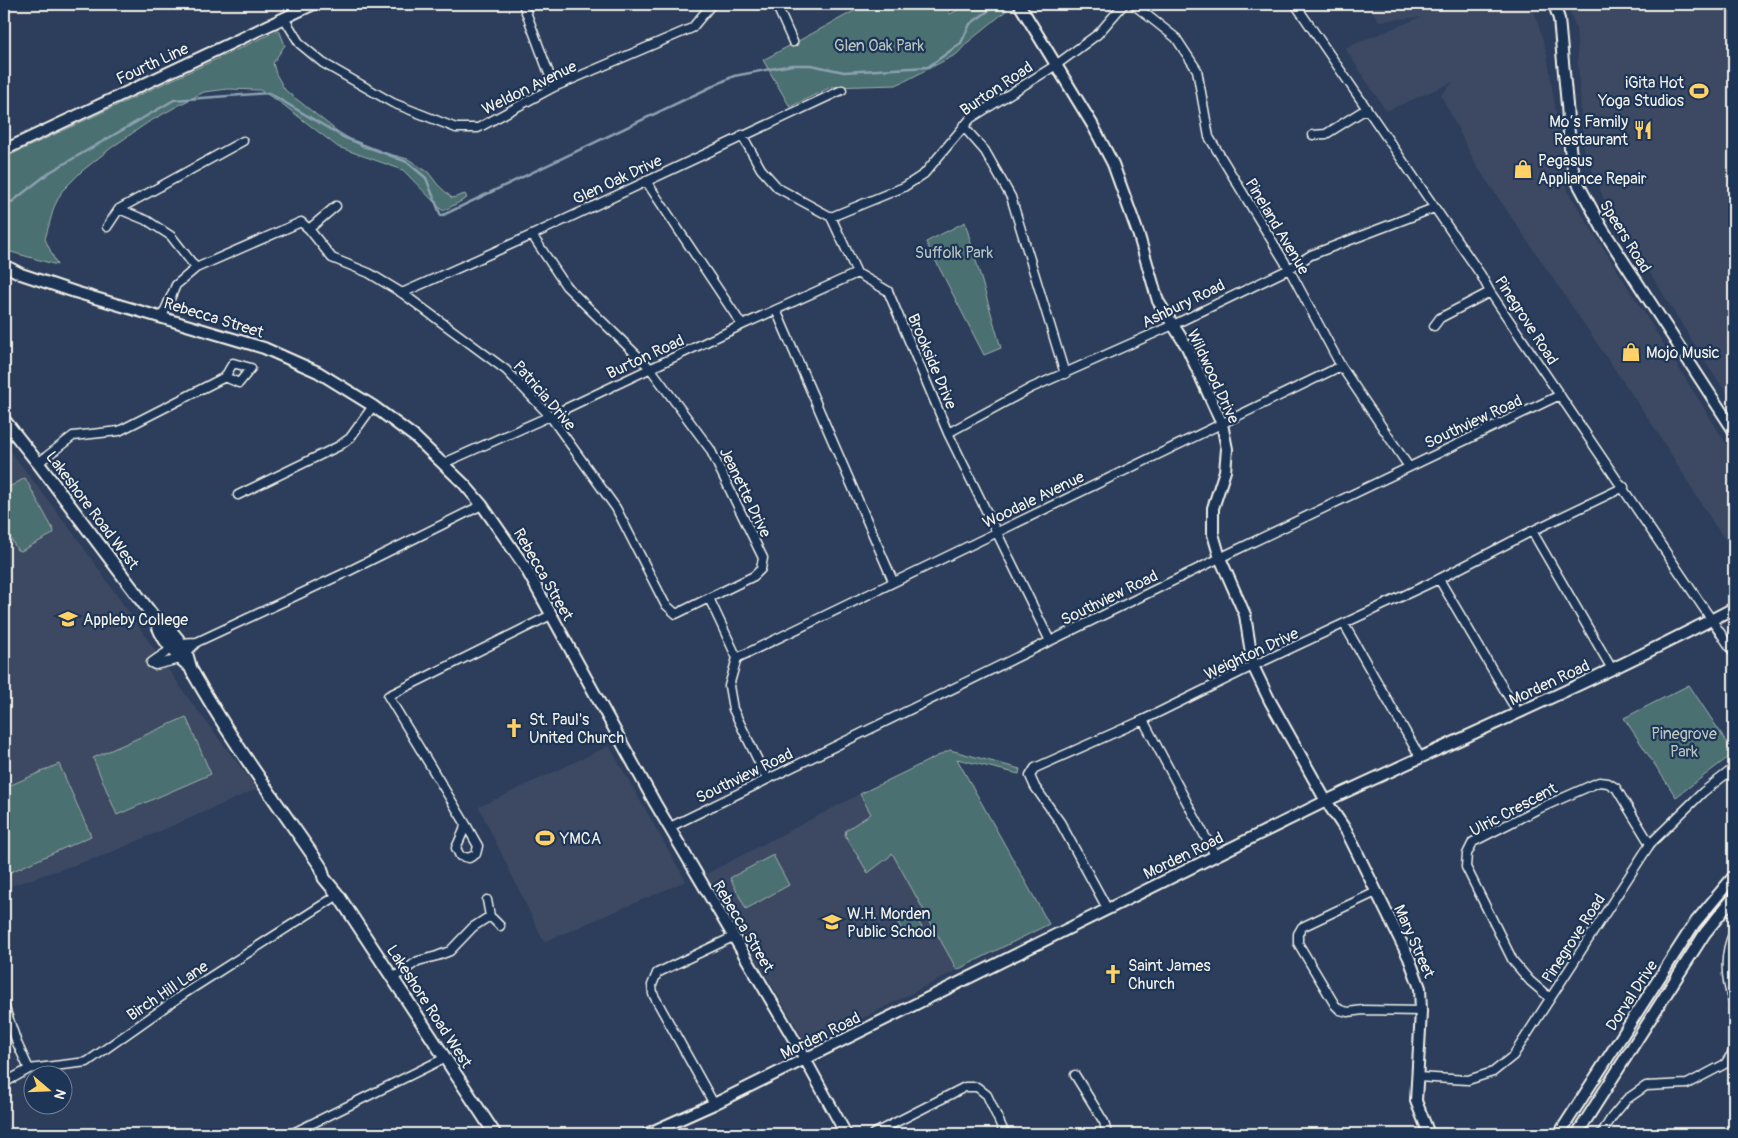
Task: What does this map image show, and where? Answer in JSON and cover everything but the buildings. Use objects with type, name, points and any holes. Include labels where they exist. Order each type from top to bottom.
[{"type":"main road","name":"Lakeshore Road West","points":[[4,420],[156,620],[158,627],[182,654],[211,705],[321,867],[324,878],[338,895],[495,1134]]},
{"type":"street","name":"Fourth Line","points":[[4,150],[314,4]]},
{"type":"street","points":[[523,4],[554,87]]},
{"type":"street","name":"Weldon Avenue","points":[[284,18],[300,44],[324,63],[393,103],[456,128],[478,128],[554,87],[692,28],[712,4]]},
{"type":"street","points":[[776,4],[793,42]]},
{"type":"street","name":"Wildwood Drive","points":[[1020,4],[1114,164],[1139,236],[1158,301],[1187,347],[1222,424],[1227,449],[1225,471],[1213,508],[1213,534],[1220,558],[1246,615],[1253,666],[1270,701],[1326,801]]},
{"type":"street","name":"Burton Road","points":[[831,217],[904,188],[924,174],[971,118],[1056,65],[1098,34],[1124,4]]},
{"type":"street","name":"Pineland Avenue","points":[[1134,4],[1176,38],[1198,70],[1209,137],[1289,269],[1341,366],[1409,467]]},
{"type":"street","name":"Pinegrove Road","points":[[1295,4],[1366,110],[1481,274],[1490,292],[1713,619],[1734,653]]},
{"type":"street","name":"Speers Road","points":[[1554,4],[1559,19],[1574,176],[1602,228],[1734,431]]},
{"type":"street","name":"Glen Oak Drive","points":[[402,293],[532,235],[742,135],[786,117],[842,90]]},
{"type":"street","points":[[1313,135],[1326,134],[1366,110]]},
{"type":"street","points":[[963,126],[985,151],[1011,197],[1065,374]]},
{"type":"street","points":[[742,135],[761,169],[778,188],[831,217],[857,273]]},
{"type":"street","points":[[108,227],[119,209],[242,141]]},
{"type":"street","points":[[646,181],[742,325]]},
{"type":"street","points":[[162,317],[176,285],[196,268],[301,222],[309,229],[336,206]]},
{"type":"street","name":"Ashbury Road","points":[[948,433],[1031,388],[1173,325],[1289,269],[1311,255],[1434,208]]},
{"type":"street","points":[[119,209],[148,221],[171,236],[196,268]]},
{"type":"street","name":"Patricia Drive","points":[[309,229],[332,258],[369,273],[402,293],[506,370],[550,416],[616,508],[665,604],[676,614],[709,598]]},
{"type":"street","name":"Jeanette Drive","points":[[532,235],[566,286],[650,368],[710,449],[763,558],[761,569],[754,576],[709,598]]},
{"type":"street","name":"Rebecca Street","points":[[4,265],[22,274],[75,292],[264,348],[318,372],[373,406],[415,437],[444,463],[482,505],[525,567],[670,827],[805,1059],[846,1134]]},
{"type":"street","name":"Burton Road","points":[[444,463],[550,416],[857,273]]},
{"type":"street","name":"Brookside Drive","points":[[857,273],[888,291],[948,433],[1050,641]]},
{"type":"street","points":[[1434,326],[1440,318],[1490,292]]},
{"type":"street","points":[[776,310],[893,581]]},
{"type":"street","name":"Woodale Avenue","points":[[737,658],[1341,366]]},
{"type":"street","points":[[38,463],[73,436],[118,431],[225,377]]},
{"type":"street","name":"Southview Road","points":[[670,827],[1560,394]]},
{"type":"street","points":[[238,495],[339,446],[350,438],[373,406]]},
{"type":"street","name":"Weighton Drive","points":[[1107,908],[1060,822],[1035,787],[1030,776],[1035,768],[1143,720],[1439,579],[1532,531],[1624,488]]},
{"type":"street","points":[[182,654],[197,642],[349,571],[482,505]]},
{"type":"street","points":[[1532,531],[1612,669]]},
{"type":"street","points":[[1439,579],[1518,713]]},
{"type":"street","points":[[709,598],[737,658],[729,686],[733,709],[767,779]]},
{"type":"street","name":"Morden Road","points":[[647,1134],[714,1104],[1326,801],[1612,669],[1692,631],[1734,608]]},
{"type":"street","points":[[465,822],[388,696],[551,615]]},
{"type":"street","points":[[1344,624],[1420,757]]},
{"type":"street","points":[[1143,720],[1215,856]]},
{"type":"street","name":"Pinegrove Road","points":[[1417,1077],[1468,1080],[1493,1072],[1513,1056],[1650,844],[1702,792],[1734,768]]},
{"type":"street","name":"Ulric Crescent","points":[[1550,998],[1530,981],[1513,962],[1466,867],[1468,854],[1473,842],[1538,809],[1599,782],[1616,788],[1650,844]]},
{"type":"street","name":"Mary Street","points":[[1326,801],[1346,832],[1409,958],[1420,988],[1421,1011],[1416,1101],[1430,1134]]},
{"type":"street","name":"Dorval Drive","points":[[1559,1134],[1694,924],[1734,876]]},
{"type":"street","points":[[1376,892],[1302,927],[1298,934],[1298,943],[1334,1005],[1340,1010],[1348,1012],[1363,1010],[1421,1011]]},
{"type":"street","name":"Birch Hill Lane","points":[[54,1066],[87,1062],[185,993],[338,895]]},
{"type":"street","name":"Dorval Drive","points":[[1577,1134],[1705,933],[1734,897]]},
{"type":"street","points":[[486,900],[490,916],[500,926]]},
{"type":"street","points":[[392,978],[423,959],[450,951],[473,927],[490,916]]},
{"type":"street","points":[[1734,932],[1726,973],[1734,1005]]},
{"type":"street","points":[[714,1104],[653,994],[652,985],[657,973],[733,937]]},
{"type":"street","points":[[4,1005],[17,1044],[28,1066]]},
{"type":"street","points":[[1601,1134],[1627,1099],[1646,1086],[1687,1084],[1725,1064],[1734,1051]]},
{"type":"street","points":[[291,1134],[445,1058]]},
{"type":"street","name":"Birch Hill Lane","points":[[4,1083],[22,1073]]},
{"type":"street","points":[[1075,1075],[1104,1122],[1106,1130],[1104,1134]]},
{"type":"street","points":[[873,1134],[965,1087],[977,1087],[987,1095],[1005,1134]]},
{"type":"shaded area","points":[[1368,4],[1532,4],[1547,54],[1568,192],[1734,456],[1734,552],[1714,524],[1654,427],[1476,165],[1441,95],[1453,82],[1386,111],[1345,48],[1421,17],[1379,21]]},
{"type":"shaded area","points":[[1567,4],[1734,4],[1734,403],[1707,365],[1603,197],[1583,145],[1576,28]]},
{"type":"shaded area","name":"Appleby College","points":[[4,443],[77,538],[189,699],[257,789],[105,855],[4,888]]},
{"type":"shaded area","points":[[609,746],[686,881],[544,942],[479,807]]},
{"type":"shaded area","name":"W.H. Morden Public School","points":[[860,794],[957,970],[808,1046],[706,874]]},
{"type":"green space","name":"Glen Oak Park","points":[[867,4],[946,4],[950,14],[970,4],[1002,4],[1007,10],[967,43],[957,54],[896,85],[831,87],[790,107],[763,60]]},
{"type":"green space","points":[[279,30],[285,45],[273,63],[276,74],[285,90],[337,131],[363,147],[408,159],[428,172],[452,198],[465,194],[467,198],[443,211],[403,170],[338,147],[281,103],[260,90],[228,89],[204,92],[147,123],[82,171],[62,191],[54,207],[45,239],[57,265],[4,250],[4,158]]},
{"type":"green space","name":"Suffolk Park","points":[[965,222],[1001,348],[984,355],[926,242]]},
{"type":"green space","points":[[25,478],[54,531],[53,534],[21,551],[17,550],[4,526],[4,490]]},
{"type":"green space","name":"Pinegrove Park","points":[[1689,685],[1734,753],[1676,797],[1624,718]]},
{"type":"green space","points":[[186,717],[211,774],[117,815],[93,758]]},
{"type":"green space","points":[[950,750],[1020,769],[1019,774],[957,759],[1049,924],[957,970],[892,853],[868,873],[845,835],[846,830],[871,814],[860,794]]},
{"type":"green space","points":[[59,764],[91,836],[4,875],[4,788]]},
{"type":"green space","points":[[773,855],[789,885],[746,909],[730,878]]},
{"type":"green space","points":[[913,915],[922,927],[914,937],[905,934],[897,922]]},
{"type":"waterway","points":[[4,208],[50,172],[174,100],[269,93],[343,137],[407,162],[426,178],[441,216],[734,76],[792,65],[811,65],[844,72],[928,67],[961,43],[970,24],[998,4]]},
{"type":"place","name":"iGita Hot Yoga Studios","points":[[1699,91]]},
{"type":"place","name":"Mo‘s Family Restaurant","points":[[1643,130]]},
{"type":"place","name":"Pegasus Appliance Repair","points":[[1523,169]]},
{"type":"place","name":"Mojo Music","points":[[1631,352]]},
{"type":"place","name":"Appleby College","points":[[68,619]]},
{"type":"place","name":"St. Paul's United Church","points":[[514,728]]},
{"type":"place","name":"YMCA","points":[[545,838]]},
{"type":"place","name":"W.H. Morden Public School","points":[[832,922]]},
{"type":"place","name":"Saint James Church","points":[[1113,974]]}]
